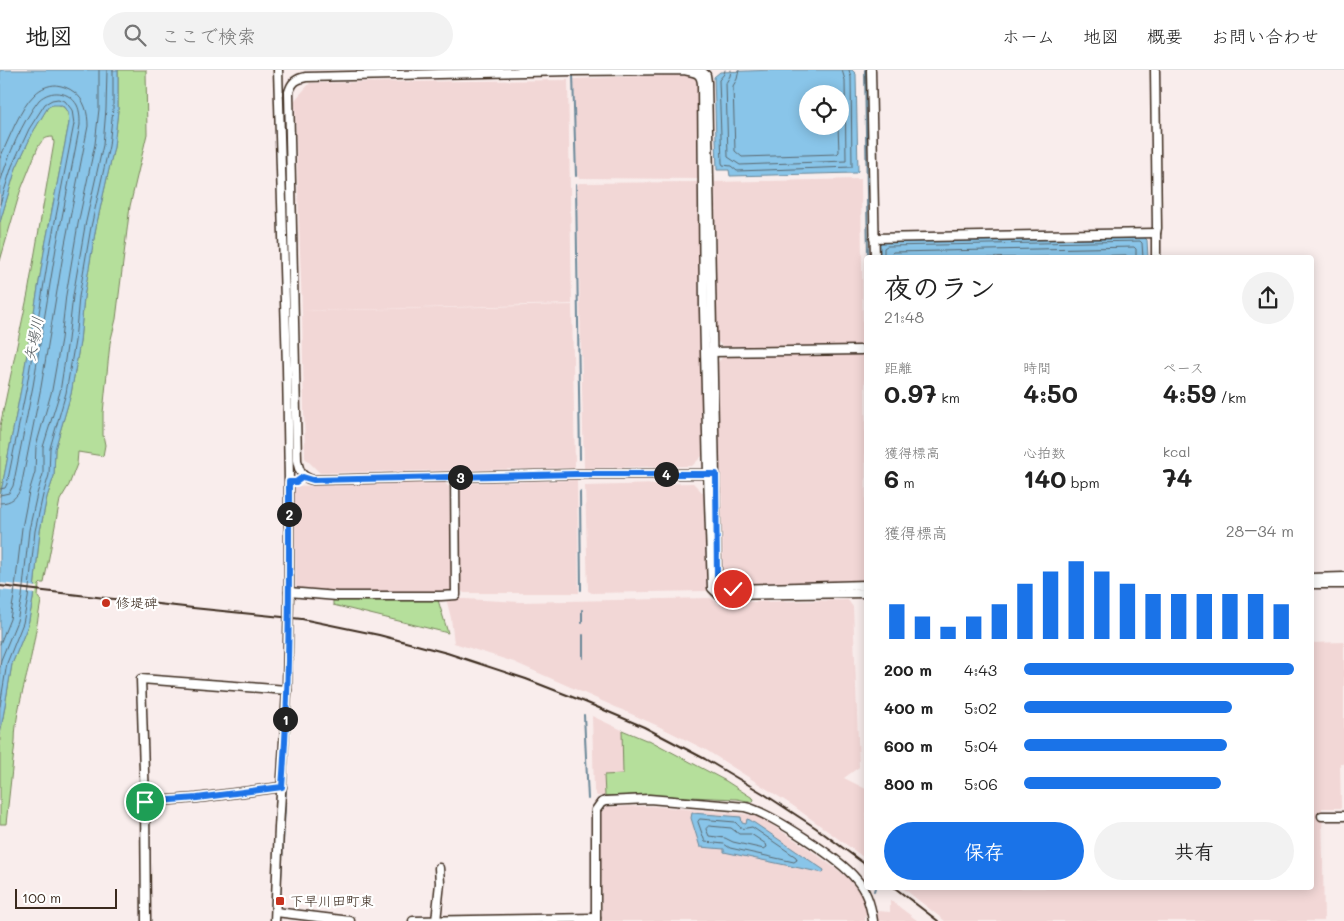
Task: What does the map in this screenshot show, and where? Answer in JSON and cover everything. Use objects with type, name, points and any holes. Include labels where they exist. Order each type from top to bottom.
[{"type":"street","points":[[275,921],[287,690],[289,592],[287,367],[278,70]]},
{"type":"street","points":[[712,474],[577,474],[313,480],[303,477],[297,460],[289,92],[293,83],[298,78],[306,77],[571,71],[684,70],[697,73],[702,80],[712,474],[718,581],[721,586],[733,589],[864,585]]},
{"type":"street","points":[[700,70],[706,75],[707,82],[709,352]]},
{"type":"street","points":[[871,70],[875,255]]},
{"type":"street","points":[[1155,70],[1156,255]]},
{"type":"street","points":[[874,238],[1156,233]]},
{"type":"street","points":[[709,352],[861,350]]},
{"type":"street","points":[[712,474],[711,584],[719,595],[864,593]]},
{"type":"street","points":[[289,482],[296,482],[303,477]]},
{"type":"street","points":[[289,592],[337,596],[456,595],[455,477]]},
{"type":"street","points":[[1314,578],[1344,577]]},
{"type":"street","points":[[1314,584],[1344,584]]},
{"type":"street","points":[[146,921],[141,679],[287,690]]},
{"type":"street","points":[[145,802],[197,798],[282,787]]},
{"type":"street","points":[[413,921],[596,919],[596,810],[605,801],[649,799],[745,806],[756,809],[798,834],[850,872],[867,896],[874,921]]},
{"type":"street","points":[[1322,816],[1344,816]]},
{"type":"street","points":[[436,921],[440,882],[439,868]]},
{"type":"street","points":[[276,912],[350,921]]},
{"type":"shaded area","points":[[690,75],[697,81],[699,179],[579,178],[577,176],[574,79]]},
{"type":"shaded area","points":[[568,80],[572,304],[302,311],[295,100],[310,83]]},
{"type":"shaded area","points":[[861,179],[863,346],[722,346],[717,341],[715,182]]},
{"type":"shaded area","points":[[699,182],[702,456],[692,466],[584,468],[577,185],[579,183]]},
{"type":"shaded area","points":[[572,305],[575,466],[573,468],[320,473],[305,458],[302,311]]},
{"type":"shaded area","points":[[864,354],[864,580],[732,585],[723,577],[718,362],[724,356]]},
{"type":"shaded area","points":[[577,480],[579,593],[464,593],[460,589],[459,488],[464,483]]},
{"type":"shaded area","points":[[444,482],[449,487],[452,590],[332,593],[296,591],[294,486]]},
{"type":"shaded area","points":[[693,483],[703,493],[707,591],[592,593],[588,591],[585,486]]},
{"type":"shaded area","points":[[446,598],[520,602],[710,598],[719,604],[848,600],[853,607],[859,767],[844,778],[864,788],[864,858],[792,805],[706,750],[656,725],[514,662],[454,643]]},
{"type":"shaded area","points":[[1344,642],[1344,764],[1340,764],[1341,808],[1322,808],[1324,921],[945,921],[906,890],[1314,890],[1314,643]]},
{"type":"shaded area","points":[[592,716],[622,730],[623,775],[604,775],[605,796],[597,796],[594,791]]},
{"type":"shaded area","points":[[652,806],[744,814],[764,820],[846,876],[862,895],[867,906],[865,921],[602,921],[600,813],[606,807]]},
{"type":"shaded area","points":[[890,900],[918,921],[877,921],[878,911],[890,912]]},
{"type":"green space","points":[[118,70],[146,70],[147,134],[130,206],[116,319],[110,343],[103,413],[105,445],[103,456],[78,452],[77,464],[69,485],[60,500],[44,583],[39,585],[38,597],[41,601],[31,658],[16,723],[6,824],[0,824],[0,735],[12,664],[28,625],[33,599],[40,531],[47,497],[54,476],[55,449],[71,394],[80,342],[84,297],[96,227],[114,147],[118,110]]},
{"type":"green space","points":[[57,104],[67,111],[69,123],[0,497],[0,426],[28,293],[54,143],[53,137],[44,139],[38,147],[20,192],[0,261],[0,222],[16,168],[33,132],[48,107]]},
{"type":"green space","points":[[333,598],[435,598],[438,600],[448,633],[333,605]]},
{"type":"green space","points":[[622,730],[649,740],[726,781],[754,799],[753,802],[737,799],[644,795],[605,796],[604,775],[623,774]]},
{"type":"water","name":"矢場川","points":[[0,70],[118,70],[118,110],[114,147],[96,227],[84,297],[80,342],[71,394],[55,449],[54,476],[47,497],[40,531],[33,599],[28,625],[12,664],[0,735],[0,497],[69,123],[68,112],[62,105],[48,107],[33,132],[16,168],[0,222]]},
{"type":"water","points":[[852,70],[856,74],[858,171],[856,173],[730,176],[729,170],[717,170],[714,77],[720,72]]},
{"type":"water","points":[[1143,236],[1147,240],[1148,255],[879,255],[879,245],[883,241]]},
{"type":"water","points":[[692,813],[741,817],[742,823],[746,824],[747,819],[750,820],[824,870],[823,873],[724,852],[724,849],[700,847],[691,818]]},
{"type":"pier","points":[[0,583],[37,587],[36,594],[0,590]]},
{"type":"waterway","points":[[865,70],[868,255]]},
{"type":"waterway","points":[[573,74],[576,176]]},
{"type":"waterway","points":[[576,184],[580,459]]},
{"type":"waterway","points":[[580,492],[581,590]]},
{"type":"waterway","points":[[293,571],[293,588]]},
{"type":"waterway","points":[[582,610],[582,623]]},
{"type":"waterway","points":[[583,635],[583,658]]},
{"type":"waterway","points":[[280,898],[289,713]]},
{"type":"waterway","points":[[584,715],[588,799]]},
{"type":"railway","points":[[0,586],[302,619],[379,635],[447,653],[526,679],[644,727],[705,759],[764,794],[816,828],[864,864]]},
{"type":"railway","points":[[898,890],[938,921]]},
{"type":"place","name":"修堤碑","points":[[106,603]]},
{"type":"place","name":"下早川田町東","points":[[280,901]]},
{"type":"route","points":[[145,802],[197,798],[282,787],[287,690],[289,482],[296,482],[303,477],[313,480],[577,474],[716,474],[717,576],[721,586],[733,589]]}]
